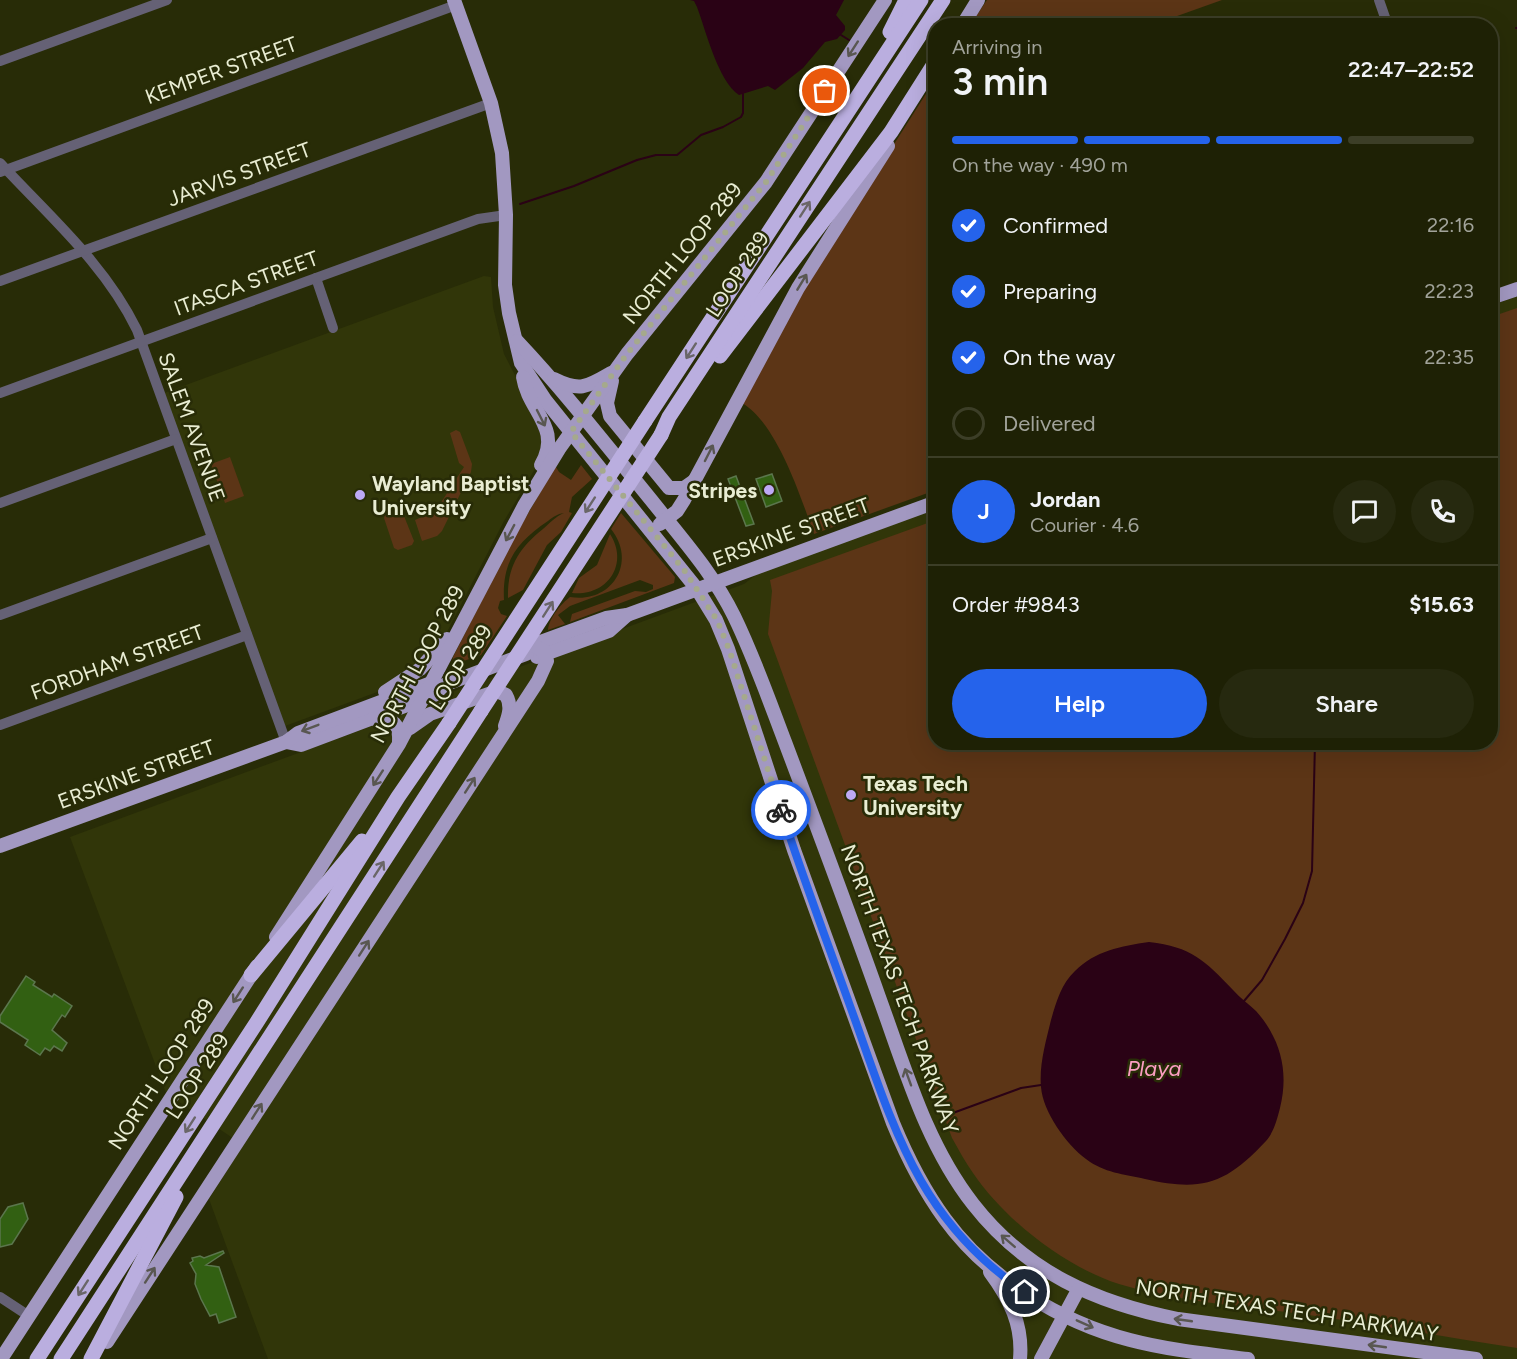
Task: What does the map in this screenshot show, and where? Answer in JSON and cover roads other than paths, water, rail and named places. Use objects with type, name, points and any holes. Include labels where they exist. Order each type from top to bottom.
[{"type":"highway","points":[[792,196],[804,170],[883,46],[906,0]]},
{"type":"highway","name":"LOOP 289","points":[[37,1359],[257,1022],[398,797],[449,723],[921,0]]},
{"type":"highway","name":"LOOP 289","points":[[931,18],[943,0]]},
{"type":"highway","name":"LOOP 289","points":[[61,1359],[661,435],[675,408],[928,23]]},
{"type":"highway","points":[[661,435],[672,424],[705,376],[891,132],[928,74]]},
{"type":"highway","points":[[251,975],[398,797]]},
{"type":"highway","points":[[90,1359],[176,1199],[249,1085],[254,1061]]},
{"type":"main road","name":"NORTH LOOP 289","points":[[437,684],[465,616],[524,506],[571,432],[615,370],[766,182],[885,0]]},
{"type":"main road","points":[[967,18],[978,0]]},
{"type":"main road","points":[[455,2],[491,103],[502,153],[506,214],[505,285],[509,313],[517,341],[524,387],[545,426],[549,442],[547,454],[528,486],[524,506]]},
{"type":"main road","points":[[651,531],[677,511],[798,288],[928,84]]},
{"type":"main road","points":[[1498,296],[1517,289]]},
{"type":"main road","name":"NORTH TEXAS TECH PARKWAY","points":[[517,341],[583,415],[717,581],[746,641],[820,833],[922,1114],[938,1149],[974,1206],[998,1232],[1028,1258],[1078,1290],[1139,1312],[1476,1359]]},
{"type":"main road","points":[[521,363],[535,387],[697,589],[717,620],[729,649],[794,850],[901,1141],[926,1191],[946,1221],[974,1251],[1012,1306],[1019,1327],[1020,1359]]},
{"type":"main road","points":[[549,376],[565,384],[583,387],[615,370]]},
{"type":"main road","points":[[615,370],[607,403],[610,416],[669,488],[684,488],[694,481]]},
{"type":"main road","name":"ERSKINE STREET","points":[[0,846],[286,742],[298,733],[336,718],[529,650],[606,618],[627,615],[928,505]]},
{"type":"main road","name":"ERSKINE STREET","points":[[529,650],[537,657],[609,630],[627,615]]},
{"type":"main road","points":[[336,718],[411,677],[432,657],[465,616]]},
{"type":"main road","points":[[96,1359],[538,681],[546,664],[545,654]]},
{"type":"main road","name":"ERSKINE STREET","points":[[286,742],[301,745],[434,695],[437,684]]},
{"type":"main road","points":[[407,730],[430,714],[497,691],[506,695],[510,710],[500,739]]},
{"type":"main road","name":"NORTH LOOP 289","points":[[1,1359],[399,744],[423,699]]},
{"type":"main road","points":[[372,718],[389,719],[395,722],[399,729],[399,744]]},
{"type":"main road","points":[[974,1251],[1010,1282],[1064,1315],[1099,1330],[1131,1341],[1248,1359]]},
{"type":"main road","points":[[1041,1359],[1078,1290]]},
{"type":"street","points":[[0,61],[146,4],[167,0]]},
{"type":"street","points":[[1378,0],[1385,18]]},
{"type":"street","name":"KEMPER STREET","points":[[2,168],[455,2]]},
{"type":"street","name":"JARVIS STREET","points":[[0,282],[491,103]]},
{"type":"street","name":"SALEM AVENUE","points":[[2,168],[83,251],[108,280],[125,306],[141,342],[286,742]]},
{"type":"street","name":"ITASCA STREET","points":[[0,393],[478,219],[506,214]]},
{"type":"street","points":[[316,278],[333,328]]},
{"type":"street","points":[[0,503],[176,439]]},
{"type":"street","points":[[0,615],[212,538]]},
{"type":"street","name":"FORDHAM STREET","points":[[0,725],[247,635]]},
{"type":"street","points":[[0,1297],[29,1316]]},
{"type":"water","points":[[690,0],[844,0],[836,15],[845,26],[845,30],[837,39],[825,42],[803,68],[775,90],[768,86],[739,95],[725,79],[697,7],[694,1]]},
{"type":"water","name":"Playa","points":[[1149,942],[1187,951],[1205,963],[1265,1022],[1281,1056],[1283,1095],[1271,1134],[1252,1156],[1238,1167],[1212,1181],[1182,1185],[1165,1183],[1122,1174],[1093,1164],[1078,1153],[1057,1127],[1043,1097],[1041,1070],[1043,1053],[1055,1007],[1066,982],[1083,964],[1100,954]]},
{"type":"waterway","points":[[841,35],[849,40]]},
{"type":"waterway","points":[[520,204],[574,186],[637,160],[656,155],[677,155],[701,135],[741,117],[743,94]]},
{"type":"waterway","points":[[1244,1001],[1262,980],[1303,903],[1312,871],[1315,750]]},
{"type":"waterway","points":[[942,1117],[1021,1088],[1041,1085]]},
{"type":"place","name":"Stripes","points":[[769,490]]},
{"type":"place","name":"Wayland Baptist University","points":[[360,495]]},
{"type":"place","name":"Texas Tech University","points":[[851,795]]}]
